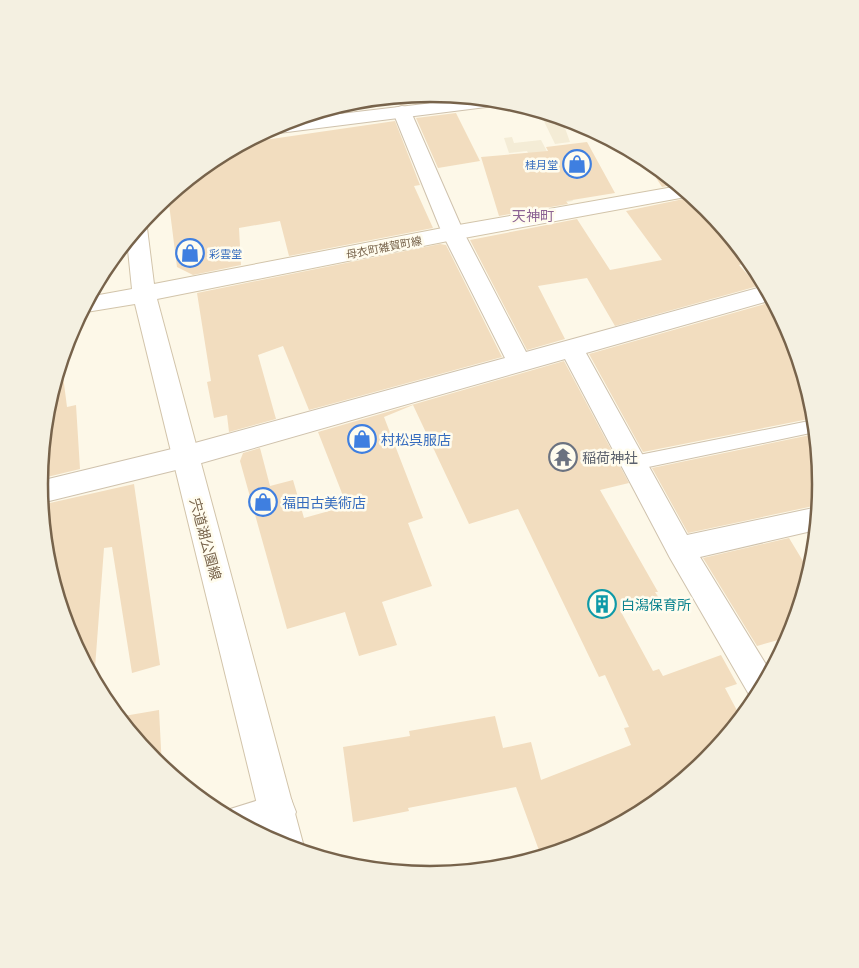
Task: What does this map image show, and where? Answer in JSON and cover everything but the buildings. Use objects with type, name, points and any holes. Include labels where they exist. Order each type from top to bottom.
[{"type":"street","points":[[301,124],[468,104]]},
{"type":"street","points":[[402,112],[453,233],[519,361]]},
{"type":"street","name":"母衣町雑賀町線","points":[[93,304],[453,233],[676,193]]},
{"type":"street","name":"宍道湖公園線","points":[[137,238],[144,295],[184,457],[284,837]]},
{"type":"street","points":[[48,490],[184,457],[519,361],[761,295]]},
{"type":"street","points":[[571,348],[680,549],[757,679]]},
{"type":"street","points":[[680,549],[810,520]]},
{"type":"street","points":[[249,821],[278,812]]},
{"type":"lane","points":[[634,463],[807,428]]},
{"type":"shaded area","points":[[543,119],[564,127],[570,142],[555,144]]},
{"type":"shaded area","points":[[512,137],[514,143],[541,140],[573,201],[555,204],[527,151],[509,153],[504,138]]},
{"type":"place","name":"桂月堂","points":[[577,164]]},
{"type":"place","name":"彩雲堂","points":[[190,253]]},
{"type":"place","name":"村松呉服店","points":[[362,439]]},
{"type":"place","name":"稲荷神社","points":[[563,457]]},
{"type":"place","name":"福田古美術店","points":[[263,502]]},
{"type":"place","name":"白潟保育所","points":[[602,604]]},
{"type":"district","name":"天神町","points":[[533,215]]}]
